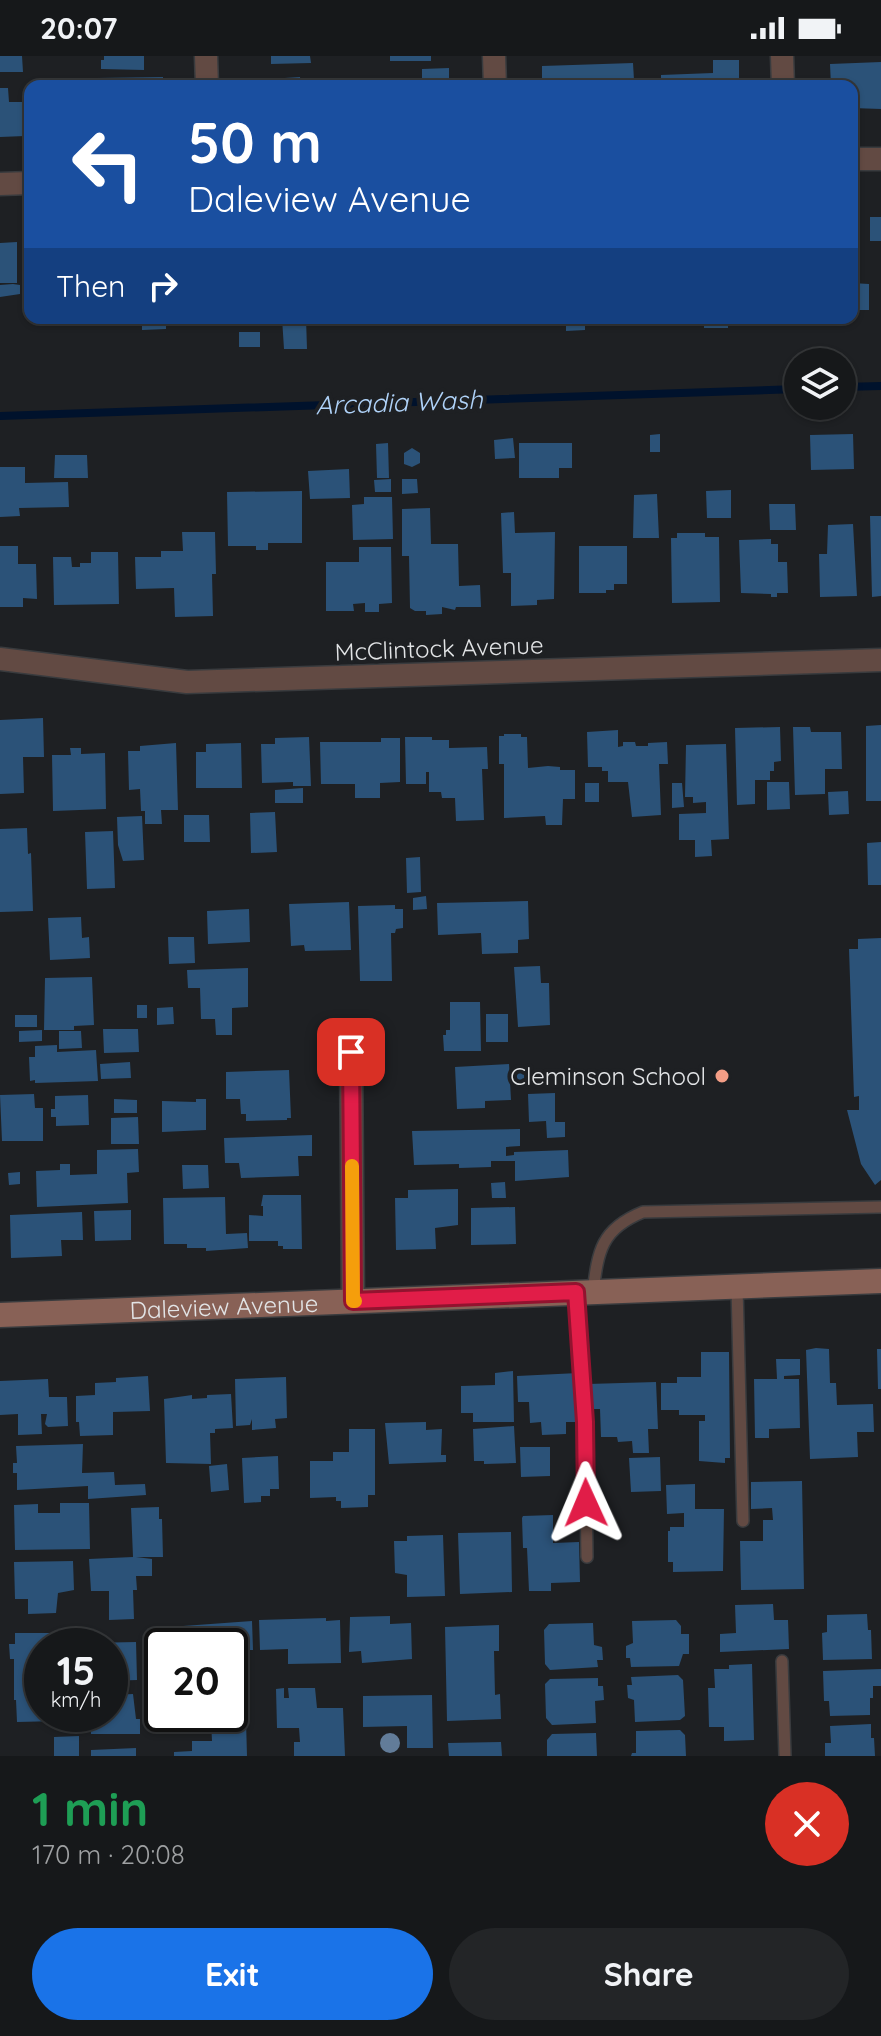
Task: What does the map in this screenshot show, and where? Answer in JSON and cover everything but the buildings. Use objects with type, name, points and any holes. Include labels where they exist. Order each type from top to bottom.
[{"type":"street","points":[[206,56],[207,80]]},
{"type":"street","points":[[494,56],[495,80]]},
{"type":"street","points":[[782,56],[783,80]]},
{"type":"street","points":[[858,159],[881,159]]},
{"type":"street","points":[[0,184],[24,183]]},
{"type":"street","name":"McClintock Avenue","points":[[0,659],[187,682],[881,660]]},
{"type":"street","points":[[351,1052],[353,1301]]},
{"type":"street","name":"Daleview Avenue","points":[[0,1315],[881,1281]]},
{"type":"lane","points":[[587,1557],[585,1292],[603,1240],[624,1220],[643,1212],[881,1207]]},
{"type":"lane","points":[[737,1286],[743,1521]]},
{"type":"lane","points":[[782,1661],[785,1756]]},
{"type":"waterway","name":"Arcadia Wash","points":[[856,387],[881,386]]},
{"type":"waterway","name":"Arcadia Wash","points":[[0,416],[784,389]]},
{"type":"slow traffic","points":[[352,1166],[355,1301]]},
{"type":"place","name":"Cleminson School","points":[[722,1076]]},
{"type":"route","points":[[351,1052],[353,1301],[576,1292],[585,1422],[586,1503]]}]
